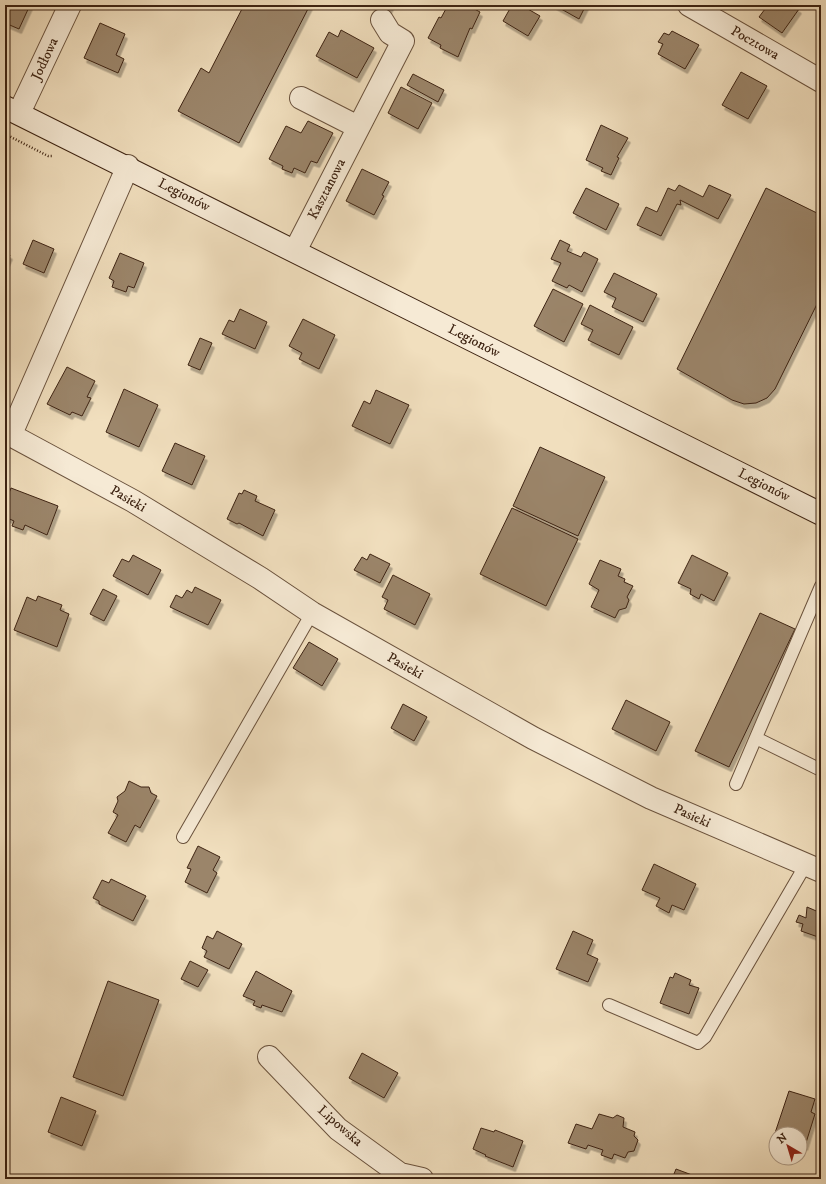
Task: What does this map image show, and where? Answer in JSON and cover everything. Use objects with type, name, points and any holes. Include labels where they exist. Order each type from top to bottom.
[{"type":"street","name":"Jodłowa","points":[[12,110],[70,5]]},
{"type":"street","name":"Pocztowa","points":[[689,5],[821,80]]},
{"type":"street","name":"Kasztanowa","points":[[295,251],[403,41],[390,33],[382,20]]},
{"type":"street","points":[[301,98],[358,127]]},
{"type":"street","name":"Legionów","points":[[12,110],[128,166],[821,514]]},
{"type":"street","points":[[8,433],[128,166]]},
{"type":"street","name":"Pasieki","points":[[8,433],[133,501],[260,578],[312,614],[540,741],[651,798],[813,869]]},
{"type":"street","name":"Lipowska","points":[[269,1057],[338,1129],[400,1174],[422,1179]]},
{"type":"lane","points":[[736,784],[821,586]]},
{"type":"lane","points":[[183,837],[312,614]]},
{"type":"lane","points":[[756,738],[821,770]]},
{"type":"lane","points":[[609,1005],[698,1042],[705,1037],[813,869]]},
{"type":"building","points":[[5,5],[30,5],[19,29],[5,23]]},
{"type":"building","points":[[244,5],[310,5],[239,143],[178,111],[201,68],[209,73]]},
{"type":"building","points":[[372,5],[391,5],[387,13]]},
{"type":"building","points":[[448,5],[467,5],[480,12],[472,29],[470,28],[458,57],[440,48],[441,45],[428,38],[439,17],[441,18]]},
{"type":"building","points":[[512,5],[521,5],[540,16],[528,36],[503,21]]},
{"type":"building","points":[[554,5],[586,5],[579,19]]},
{"type":"building","points":[[768,5],[793,5],[799,9],[782,33],[759,17]]},
{"type":"building","points":[[100,23],[125,34],[116,55],[124,59],[118,73],[84,58]]},
{"type":"building","points":[[341,30],[374,48],[357,78],[316,56],[329,32],[338,37]]},
{"type":"building","points":[[672,31],[699,45],[685,69],[658,54],[663,44],[658,42],[664,33],[669,35]]},
{"type":"building","points":[[741,72],[767,86],[748,119],[722,105]]},
{"type":"building","points":[[413,74],[444,90],[438,102],[407,85]]},
{"type":"building","points":[[401,87],[432,103],[418,129],[388,113]]},
{"type":"building","points":[[308,121],[333,133],[317,163],[311,161],[305,173],[294,168],[292,173],[282,169],[283,166],[269,159],[286,126],[301,133]]},
{"type":"building","points":[[601,125],[628,138],[617,157],[619,158],[611,175],[601,171],[603,168],[586,160]]},
{"type":"building","points":[[362,169],[389,182],[382,195],[384,196],[374,215],[346,201]]},
{"type":"building","points":[[679,185],[703,197],[709,185],[731,195],[718,219],[680,200],[681,205],[677,204],[661,236],[637,225],[646,207],[657,212],[668,188],[675,191]]},
{"type":"building","points":[[586,188],[619,204],[606,230],[573,213]]},
{"type":"building","points":[[766,188],[821,215],[821,296],[775,389],[767,398],[756,403],[744,404],[732,400],[677,369]]},
{"type":"building","points":[[33,240],[54,249],[44,273],[23,264]]},
{"type":"building","points":[[560,240],[570,245],[567,251],[581,257],[584,252],[598,259],[582,292],[569,285],[567,288],[552,281],[561,263],[551,259]]},
{"type":"building","points":[[5,252],[10,255],[5,266]]},
{"type":"building","points":[[120,253],[144,263],[134,288],[128,286],[126,292],[112,287],[114,281],[109,278]]},
{"type":"building","points":[[614,273],[657,294],[643,322],[612,307],[616,298],[604,292]]},
{"type":"building","points":[[553,289],[583,304],[564,342],[534,326]]},
{"type":"building","points":[[590,305],[633,327],[619,355],[588,340],[593,330],[581,324]]},
{"type":"building","points":[[240,309],[267,322],[255,349],[222,334],[229,320],[234,322]]},
{"type":"building","points":[[303,319],[335,335],[319,369],[299,359],[302,353],[289,346]]},
{"type":"building","points":[[200,338],[212,343],[200,370],[188,365]]},
{"type":"building","points":[[67,367],[95,381],[87,397],[91,398],[82,416],[72,412],[70,415],[47,404]]},
{"type":"building","points":[[124,389],[158,405],[139,447],[106,432]]},
{"type":"building","points":[[376,390],[409,405],[390,444],[352,426],[364,401],[370,404]]},
{"type":"building","points":[[175,443],[205,456],[192,485],[162,471]]},
{"type":"building","points":[[540,447],[605,477],[578,536],[513,506]]},
{"type":"building","points":[[11,488],[58,506],[47,535],[25,525],[23,530],[12,526],[14,521],[5,517],[5,503]]},
{"type":"building","points":[[244,490],[257,496],[255,501],[275,510],[263,536],[239,523],[237,524],[227,519],[239,493],[242,494]]},
{"type":"building","points":[[512,508],[578,539],[546,606],[480,574]]},
{"type":"building","points":[[370,554],[390,564],[380,583],[354,570],[362,557],[367,560]]},
{"type":"building","points":[[133,555],[161,570],[148,595],[113,576],[122,559],[129,562]]},
{"type":"building","points":[[692,555],[728,573],[714,601],[701,594],[699,599],[690,594],[691,589],[678,583]]},
{"type":"building","points":[[600,560],[621,569],[618,576],[625,579],[624,582],[633,586],[627,597],[629,600],[626,608],[619,610],[615,618],[591,607],[599,590],[589,584]]},
{"type":"building","points":[[393,575],[430,594],[415,625],[384,609],[388,600],[382,597]]},
{"type":"building","points":[[195,587],[221,600],[208,625],[170,607],[176,595],[182,598],[187,590],[192,593]]},
{"type":"building","points":[[103,589],[117,596],[104,621],[90,614]]},
{"type":"building","points":[[38,596],[62,605],[60,610],[69,614],[57,647],[14,630],[27,597],[36,601]]},
{"type":"building","points":[[760,613],[795,629],[729,767],[695,751]]},
{"type":"building","points":[[309,642],[338,659],[322,686],[293,668]]},
{"type":"building","points":[[626,700],[670,722],[656,751],[612,729]]},
{"type":"building","points":[[403,704],[427,717],[414,741],[391,728]]},
{"type":"building","points":[[129,781],[141,787],[149,787],[151,793],[157,796],[140,828],[135,825],[126,842],[108,833],[118,815],[113,812],[118,801],[117,797],[125,791]]},
{"type":"building","points":[[198,846],[220,857],[213,870],[217,873],[207,893],[185,882],[191,869],[187,868]]},
{"type":"building","points":[[654,864],[696,884],[684,910],[672,905],[669,913],[656,906],[660,898],[642,890]]},
{"type":"building","points":[[111,879],[146,896],[133,921],[99,904],[99,901],[93,898],[102,880],[109,883]]},
{"type":"building","points":[[807,907],[821,913],[821,938],[801,931],[803,924],[796,922],[799,915],[806,918]]},
{"type":"building","points":[[217,931],[242,944],[229,969],[204,957],[207,951],[202,948],[207,936],[213,939]]},
{"type":"building","points":[[573,931],[593,940],[587,954],[598,959],[588,982],[556,969]]},
{"type":"building","points":[[190,961],[208,970],[198,987],[181,979]]},
{"type":"building","points":[[256,971],[292,991],[282,1012],[262,1005],[261,1008],[253,1005],[255,1001],[243,996]]},
{"type":"building","points":[[675,973],[691,980],[689,985],[699,988],[689,1014],[660,1003],[670,977],[673,978]]},
{"type":"building","points":[[108,981],[159,1000],[123,1096],[73,1077]]},
{"type":"building","points":[[362,1053],[398,1073],[384,1098],[349,1078]]},
{"type":"building","points":[[789,1091],[815,1099],[811,1112],[815,1114],[808,1136],[808,1126],[777,1126]]},
{"type":"building","points":[[61,1097],[96,1111],[82,1146],[48,1132]]},
{"type":"building","points":[[599,1114],[613,1118],[617,1115],[624,1118],[623,1127],[635,1132],[634,1136],[638,1140],[634,1151],[628,1152],[625,1158],[614,1154],[612,1159],[601,1155],[603,1150],[588,1145],[586,1149],[568,1143],[576,1124],[592,1129]]},
{"type":"building","points":[[481,1128],[494,1132],[495,1130],[523,1141],[513,1167],[485,1156],[486,1155],[473,1149]]},
{"type":"building","points":[[676,1169],[700,1178],[700,1179],[672,1179]]}]
